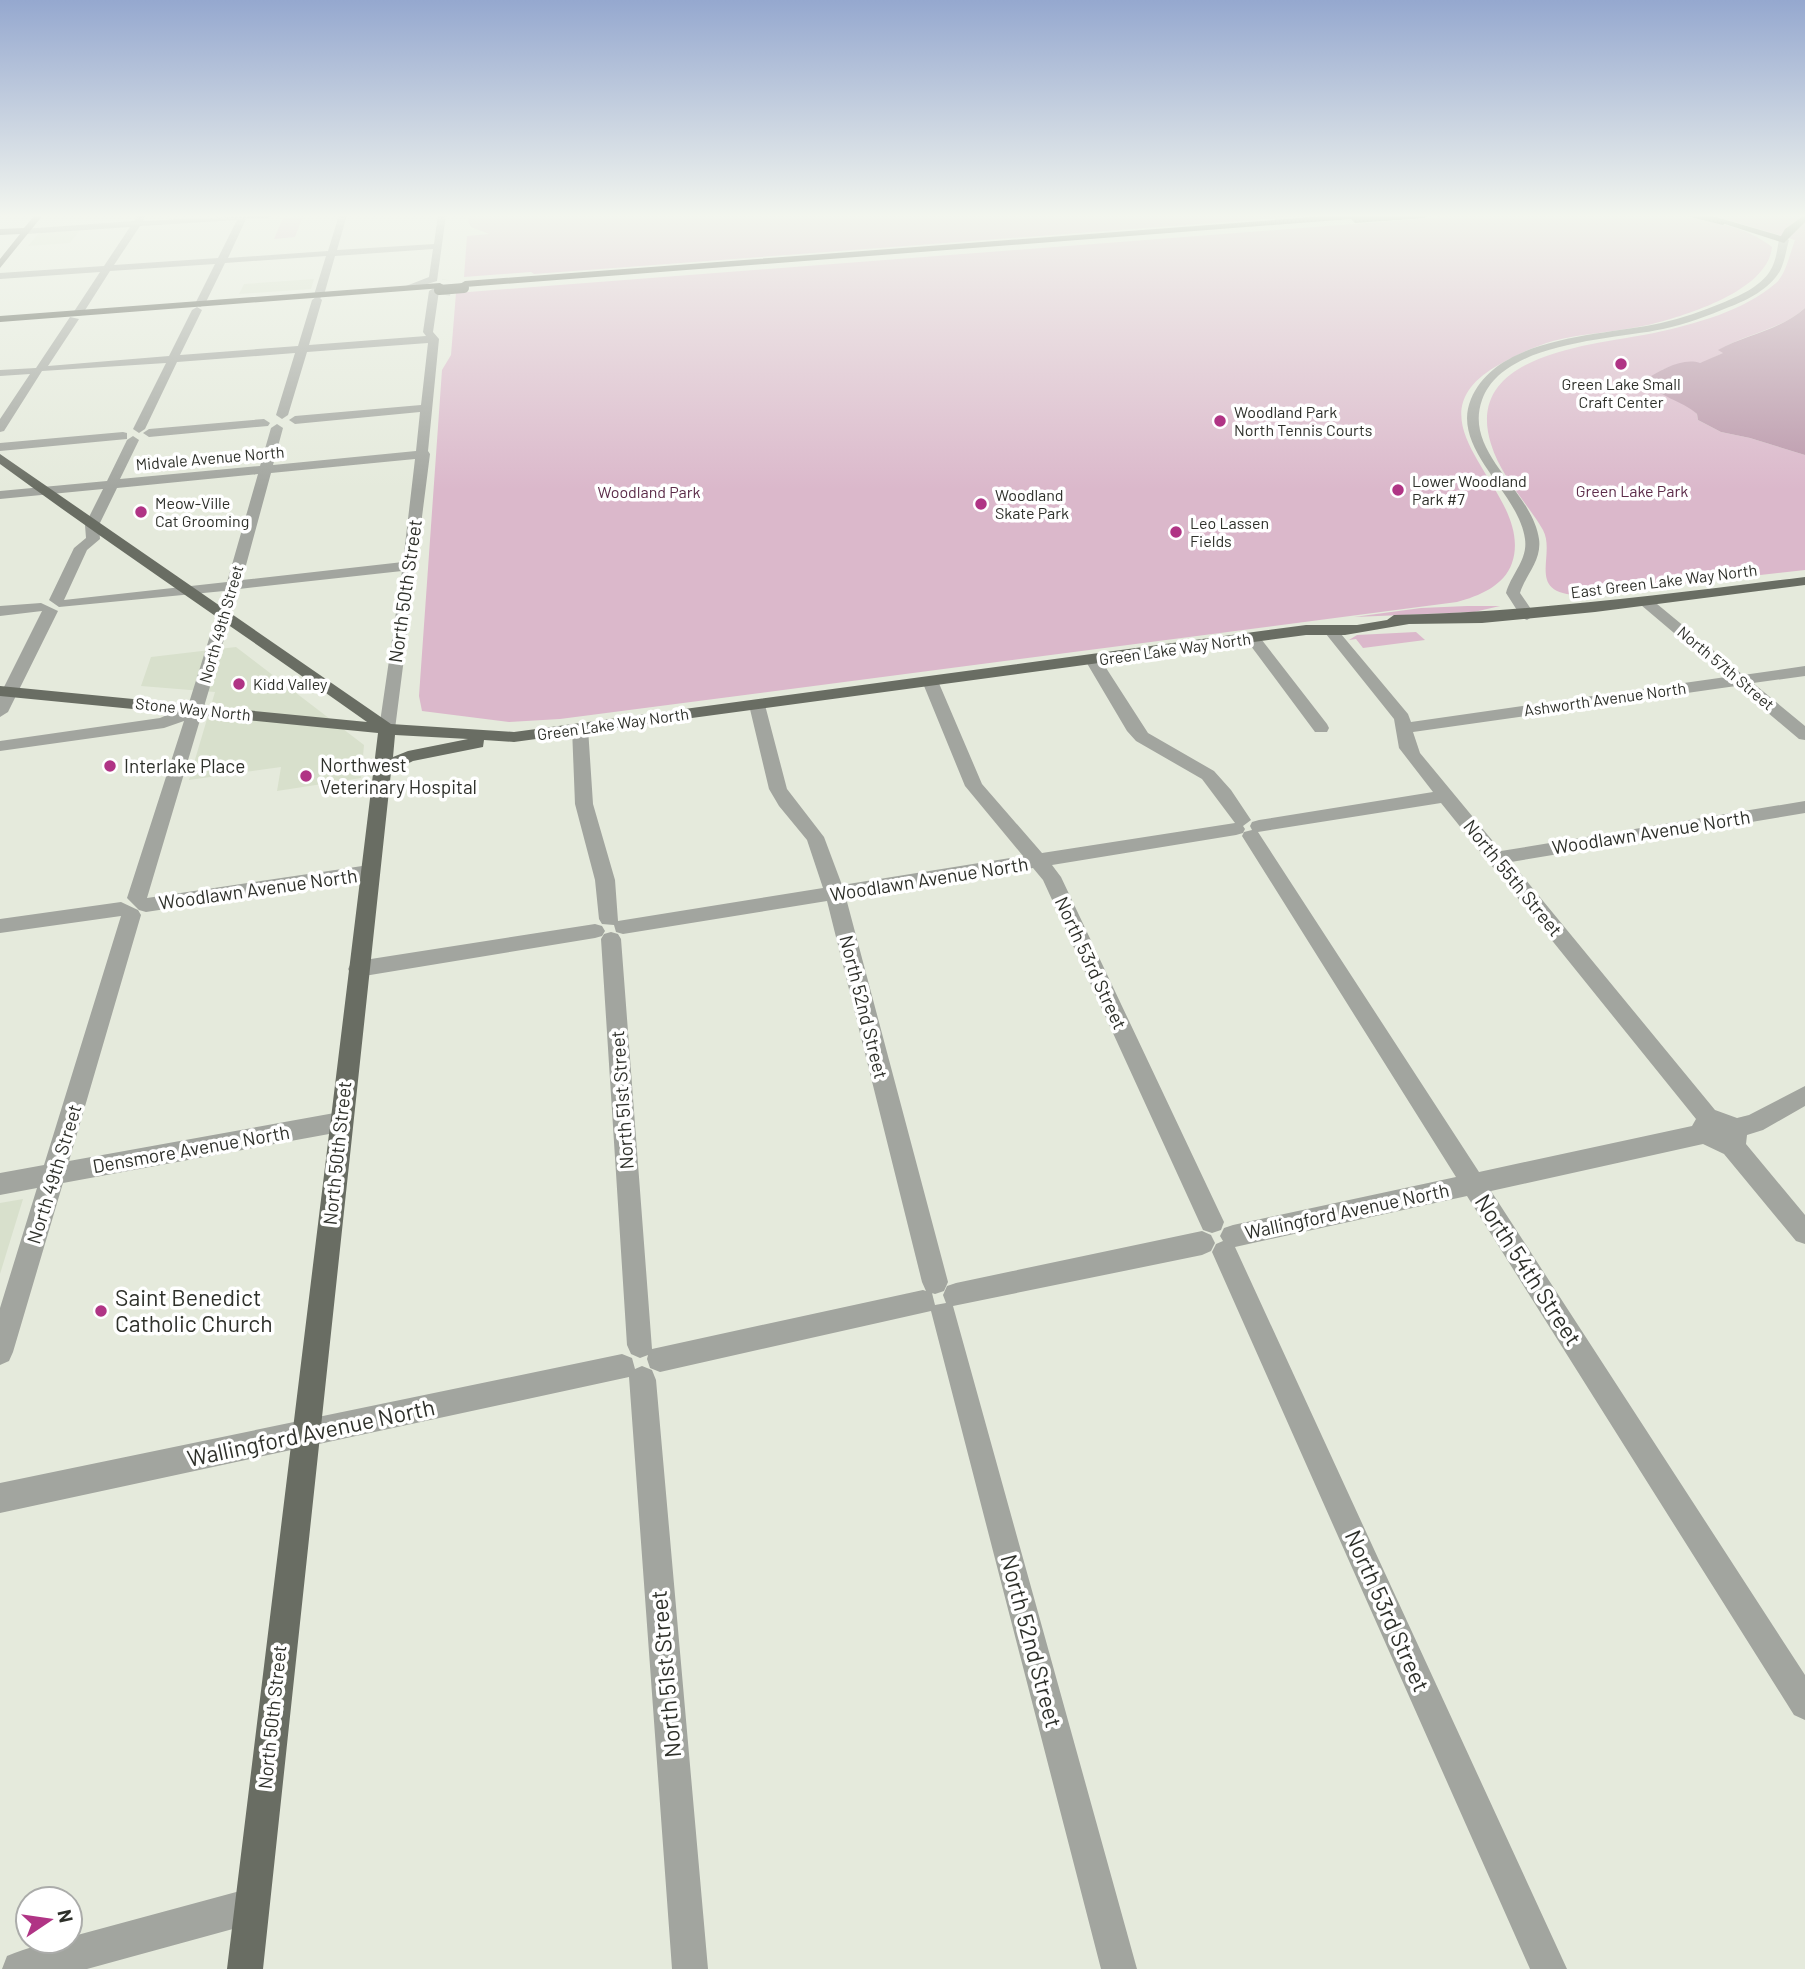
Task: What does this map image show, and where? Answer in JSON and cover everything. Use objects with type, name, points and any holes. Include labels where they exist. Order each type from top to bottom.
[{"type":"highway","points":[[0,319],[199,307]]},
{"type":"highway","points":[[0,325],[76,316]]},
{"type":"main road","points":[[0,458],[92,525],[192,591],[387,729]]},
{"type":"main road","name":"East Green Lake Way North","points":[[1527,615],[1805,581]]},
{"type":"main road","name":"Green Lake Way North","points":[[1306,631],[1325,624],[1527,615]]},
{"type":"main road","name":"Green Lake Way North","points":[[387,729],[514,737],[1306,631],[1331,631],[1408,620]]},
{"type":"main road","name":"Stone Way North","points":[[5,692],[387,729]]},
{"type":"main road","name":"North 50th Street","points":[[245,1969],[387,729]]},
{"type":"main road","points":[[382,769],[408,756],[514,737]]},
{"type":"street","points":[[0,428],[82,307]]},
{"type":"street","points":[[0,712],[5,692],[81,548],[93,539],[92,525],[199,307]]},
{"type":"street","name":"North 49th Street","points":[[0,1352],[225,614],[266,470],[274,422],[315,307]]},
{"type":"street","name":"North 50th Street","points":[[387,729],[438,336],[428,332],[435,307]]},
{"type":"street","points":[[1527,615],[1513,593],[1530,561],[1532,538],[1522,514],[1476,436],[1473,412],[1480,391],[1502,369],[1542,350],[1664,325],[1717,307]]},
{"type":"street","points":[[0,373],[438,336]]},
{"type":"street","points":[[0,447],[274,422],[291,416],[295,420],[428,408]]},
{"type":"street","name":"Midvale Avenue North","points":[[0,495],[424,454]]},
{"type":"street","points":[[0,611],[410,566]]},
{"type":"street","name":"North 57th Street","points":[[1646,602],[1805,735]]},
{"type":"street","name":"North 55th Street","points":[[1331,631],[1396,709],[1405,728],[1408,748],[1708,1126]]},
{"type":"street","points":[[1253,638],[1321,728]]},
{"type":"street","name":"North 54th Street","points":[[1093,660],[1133,727],[1142,737],[1208,775],[1225,794],[1805,1704]]},
{"type":"street","name":"Ashworth Avenue North","points":[[1405,728],[1805,671]]},
{"type":"street","name":"North 53rd Street","points":[[930,681],[974,786],[1051,877],[1218,1238],[1549,1969]]},
{"type":"street","name":"North 52nd Street","points":[[757,705],[778,789],[783,800],[814,835],[821,848],[835,894],[939,1298],[1119,1969]]},
{"type":"street","points":[[0,746],[164,723],[196,709]]},
{"type":"street","name":"North 51st Street","points":[[580,728],[584,804],[605,880],[690,1969]]},
{"type":"street","name":"Woodlawn Avenue North","points":[[358,969],[1039,863],[1445,796]]},
{"type":"street","name":"Woodlawn Avenue North","points":[[1497,858],[1805,807]]},
{"type":"street","name":"Woodlawn Avenue North","points":[[0,926],[369,872]]},
{"type":"street","points":[[1732,1136],[1805,1095]]},
{"type":"street","name":"Densmore Avenue North","points":[[0,1184],[340,1122]]},
{"type":"street","points":[[1708,1126],[1725,1122],[1732,1136],[1805,1233]]},
{"type":"street","name":"Wallingford Avenue North","points":[[0,1498],[1473,1184],[1708,1126]]},
{"type":"street","points":[[20,1969],[251,1906]]},
{"type":"shaded area","points":[[1805,308],[1805,455],[1721,432],[1698,420],[1697,414],[1691,409],[1657,391],[1646,379],[1672,365],[1700,363],[1723,353],[1718,350],[1785,322]]},
{"type":"shaded area","points":[[236,647],[364,745],[361,778],[277,791],[281,767],[189,780],[215,692],[141,686],[151,657]]},
{"type":"shaded area","points":[[23,1199],[0,1274],[0,1203]]},
{"type":"green space","name":"Woodland Park","points":[[455,307],[1704,307],[1648,325],[1546,343],[1495,367],[1470,389],[1461,412],[1465,435],[1506,510],[1514,537],[1512,563],[1508,571],[1497,584],[1474,597],[1457,602],[560,719],[509,722],[422,711],[419,696],[442,370],[451,355]]},
{"type":"green space","name":"Green Lake Park","points":[[1805,307],[1785,322],[1719,350],[1724,353],[1702,363],[1680,364],[1662,370],[1656,391],[1686,404],[1697,414],[1698,420],[1721,432],[1805,455],[1805,570],[1586,595],[1566,594],[1554,589],[1548,582],[1546,573],[1547,551],[1543,530],[1507,478],[1491,444],[1487,413],[1496,390],[1515,372],[1540,358],[1569,349],[1702,321],[1734,309]]},
{"type":"green space","points":[[1500,606],[1474,612],[1354,617],[1421,608]]},
{"type":"green space","points":[[1416,632],[1425,640],[1363,648],[1356,639],[1349,640],[1357,635]]},
{"type":"place","name":"Green Lake Small Craft Center","points":[[1621,364]]},
{"type":"place","name":"Woodland Park North Tennis Courts","points":[[1220,421]]},
{"type":"place","name":"Lower Woodland Park #7","points":[[1398,490]]},
{"type":"place","name":"Woodland Skate Park","points":[[981,504]]},
{"type":"place","name":"Meow-Ville Cat Grooming","points":[[141,512]]},
{"type":"place","name":"Leo Lassen Fields","points":[[1176,532]]},
{"type":"place","name":"Kidd Valley","points":[[239,684]]},
{"type":"place","name":"Interlake Place","points":[[110,766]]},
{"type":"place","name":"Northwest Veterinary Hospital","points":[[306,776]]},
{"type":"place","name":"Saint Benedict Catholic Church","points":[[101,1311]]}]
